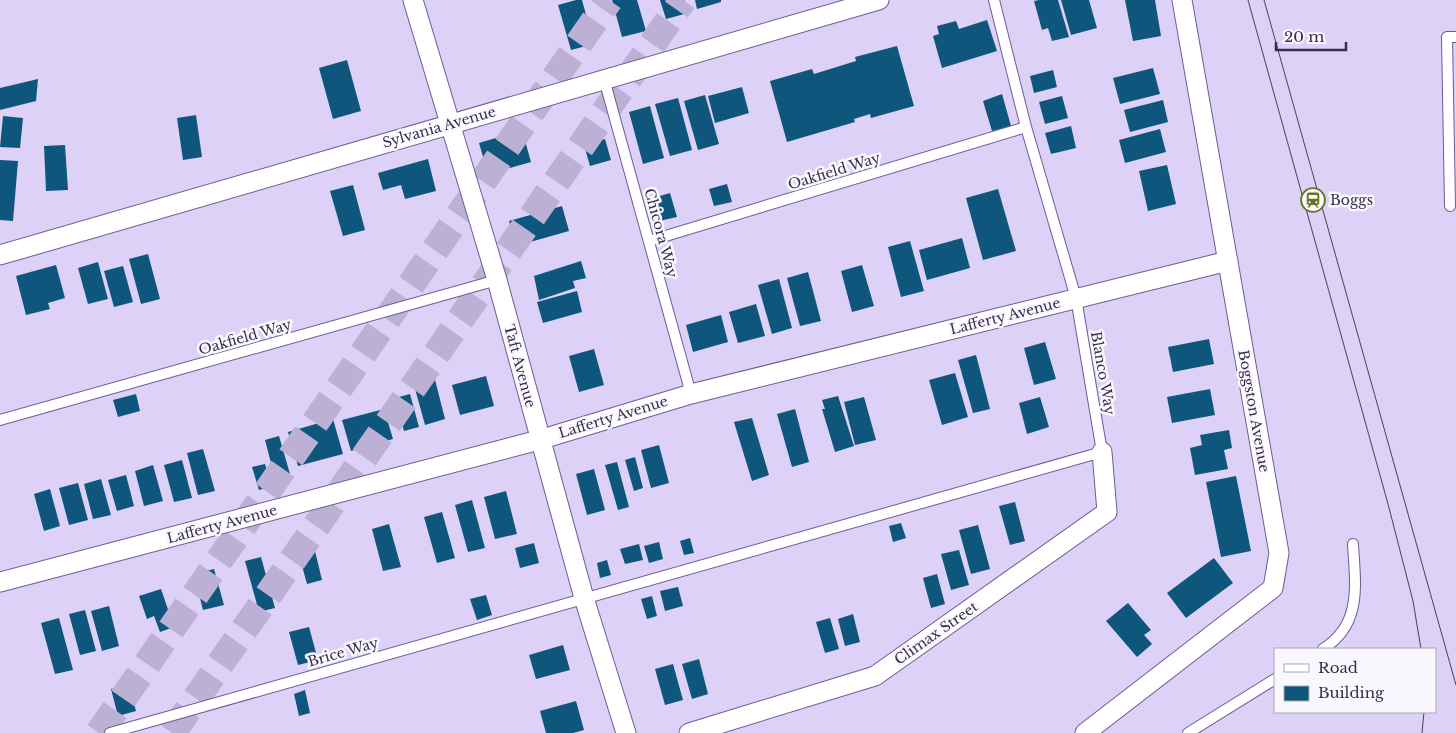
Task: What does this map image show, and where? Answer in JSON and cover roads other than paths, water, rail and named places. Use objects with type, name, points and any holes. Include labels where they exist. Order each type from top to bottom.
[{"type":"street","name":"Taft Avenue","points":[[413,0],[497,280],[539,440],[584,598],[626,733]]},
{"type":"street","name":"Sylvania Avenue","points":[[0,255],[879,0]]},
{"type":"street","name":"Boggston Avenue","points":[[1084,733],[1272,588],[1279,553],[1182,0]]},
{"type":"street","name":"Lafferty Avenue","points":[[0,582],[539,440],[690,394],[1228,261]]},
{"type":"street","name":"Climax Street","points":[[689,733],[875,676],[1107,512],[1102,452]]},
{"type":"lane","name":"Blanco Way","points":[[994,0],[1026,127],[1076,298],[1102,452]]},
{"type":"lane","points":[[1450,206],[1447,37],[1456,37]]},
{"type":"lane","name":"Chicora Way","points":[[604,79],[690,394]]},
{"type":"lane","name":"Oakfield Way","points":[[649,241],[1026,127]]},
{"type":"lane","name":"Oakfield Way","points":[[0,420],[497,280]]},
{"type":"lane","name":"Brice Way","points":[[110,733],[1102,452]]},
{"type":"lane","points":[[1324,648],[1348,623],[1356,601],[1353,544]]},
{"type":"lane","points":[[1188,733],[1274,680]]},
{"type":"tunnel","points":[[99,733],[609,0]]},
{"type":"tunnel","points":[[172,733],[683,0]]},
{"type":"tram line","points":[[1248,0],[1388,504],[1413,601],[1421,648]]},
{"type":"tram line","points":[[1264,0],[1456,685]]},
{"type":"tram line","points":[[1422,733],[1424,713]]},
{"type":"place","name":"Boggs","points":[[1313,200]]}]
